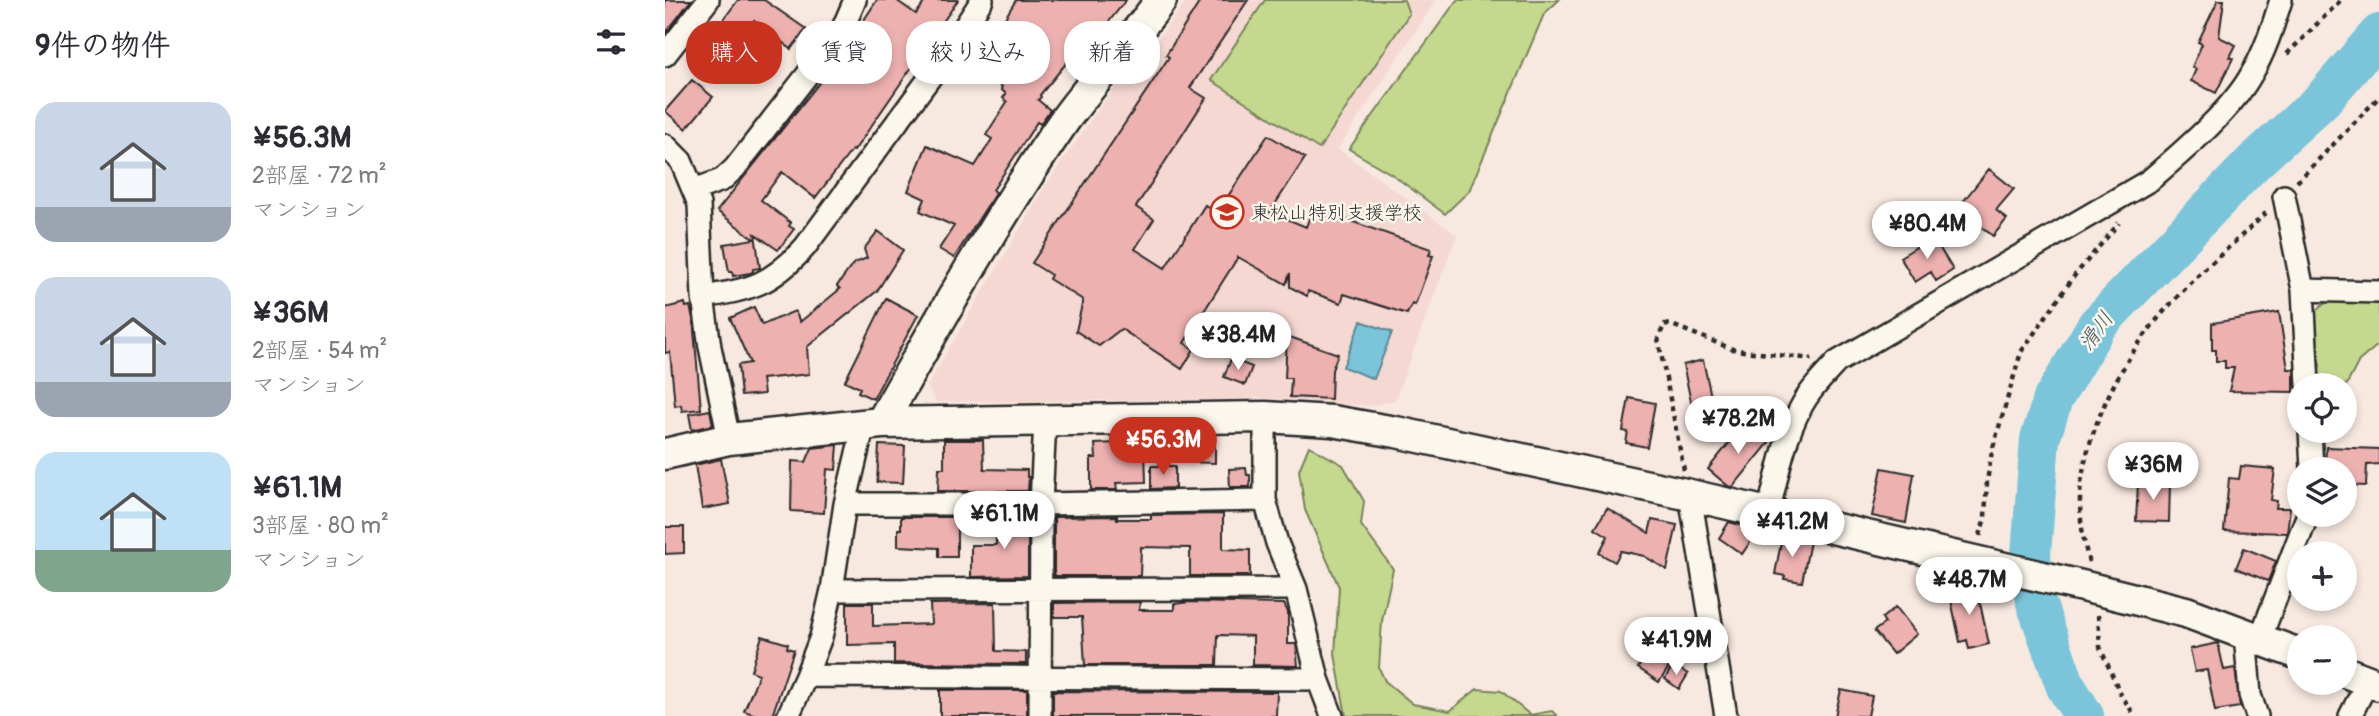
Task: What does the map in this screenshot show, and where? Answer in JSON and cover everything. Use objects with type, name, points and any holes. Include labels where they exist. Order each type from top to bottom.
[{"type":"street","points":[[665,55],[709,0]]},
{"type":"street","points":[[694,190],[722,180],[735,167],[842,30],[855,0]]},
{"type":"street","points":[[703,298],[756,286],[785,269],[805,247],[945,57],[982,0]]},
{"type":"street","points":[[788,716],[821,637],[832,590],[845,504],[872,424],[1012,199],[1065,120],[1161,0]]},
{"type":"street","points":[[1768,513],[1786,441],[1800,408],[1837,362],[2150,180],[2190,145],[2251,77],[2264,50],[2281,0]]},
{"type":"street","points":[[665,145],[681,161],[699,204],[703,298],[729,439]]},
{"type":"street","points":[[2284,196],[2303,290],[2307,373]]},
{"type":"street","points":[[2303,290],[2379,292]]},
{"type":"street","points":[[665,454],[729,439],[872,424],[1265,417],[1332,421],[1396,432],[1690,495],[2089,587],[2186,612],[2287,649]]},
{"type":"street","points":[[1265,417],[1265,500],[1277,543],[1296,589],[1318,679],[1332,716]]},
{"type":"street","points":[[1040,716],[1041,504],[1045,420]]},
{"type":"street","points":[[1690,495],[1727,716]]},
{"type":"street","points":[[845,504],[1265,500]]},
{"type":"street","points":[[2257,716],[2250,695],[2253,636],[2302,527]]},
{"type":"street","points":[[832,590],[1296,589]]},
{"type":"street","points":[[806,676],[1318,679]]},
{"type":"street","points":[[2350,716],[2364,679]]},
{"type":"path","points":[[2251,77],[2281,59],[2341,0]]},
{"type":"path","points":[[2135,716],[2120,693],[2100,647],[2081,537],[2081,479],[2098,422],[2118,379],[2151,327],[2179,295],[2284,196],[2379,97]]},
{"type":"path","points":[[1980,561],[1992,451],[2021,352],[2075,275],[2121,221]]},
{"type":"path","points":[[1690,495],[1657,338],[1665,324],[1735,350],[1837,362]]},
{"type":"shaded area","name":"東松山特別支援学校","points":[[1187,0],[1436,0],[1338,149],[1457,235],[1395,400],[1371,406],[1253,397],[936,402],[928,384],[1044,188],[1101,105],[1119,84],[1160,84],[1160,36]]},
{"type":"green space","points":[[1265,0],[1404,0],[1409,14],[1319,149],[1211,80]]},
{"type":"green space","points":[[1457,0],[1559,0],[1544,14],[1469,191],[1445,214],[1393,175],[1349,149]]},
{"type":"green space","points":[[2331,299],[2379,302],[2379,344],[2359,361],[2353,373],[2318,373],[2320,365],[2314,345],[2314,312]]},
{"type":"green space","points":[[1309,446],[1343,465],[1364,501],[1361,525],[1393,569],[1382,621],[1379,668],[1385,681],[1413,704],[1450,711],[1477,689],[1501,691],[1530,715],[1552,711],[1557,716],[1346,716],[1335,654],[1339,587],[1305,510],[1299,470]]},
{"type":"water","points":[[1361,321],[1392,332],[1374,379],[1343,367]]},
{"type":"building","points":[[665,0],[691,0],[665,34]]},
{"type":"building","points":[[738,0],[764,0],[796,22],[796,42],[791,49],[782,42],[782,21],[722,21]]},
{"type":"building","points":[[877,0],[896,0],[916,14],[926,0],[958,0],[944,21],[906,21],[906,76],[854,151],[852,150],[815,198],[782,172],[761,200],[791,223],[789,226],[794,229],[778,250],[755,234],[760,268],[733,276],[732,272],[729,272],[724,244],[754,239],[717,211],[818,84],[892,84],[892,21],[863,21]]},
{"type":"building","points":[[1016,0],[1126,0],[1109,21],[1064,21],[1064,66],[1050,83],[1050,21],[1003,21]]},
{"type":"building","points":[[1201,0],[1248,0],[1190,88],[1206,98],[1136,207],[1154,219],[1135,249],[1165,268],[1205,205],[1217,213],[1268,135],[1305,158],[1270,212],[1306,227],[1313,208],[1431,249],[1429,255],[1433,256],[1415,305],[1412,304],[1407,314],[1344,294],[1341,303],[1308,291],[1307,296],[1290,287],[1290,273],[1286,284],[1238,257],[1184,343],[1194,349],[1182,369],[1121,329],[1099,346],[1076,331],[1083,300],[1049,279],[1051,275],[1032,263],[1151,84],[1160,84],[1160,71],[1169,57],[1166,55]]},
{"type":"building","points":[[2218,0],[2224,0],[2219,37],[2236,45],[2230,57],[2233,58],[2216,93],[2191,81],[2196,69],[2192,67],[2202,44],[2198,42]]},
{"type":"building","points":[[689,84],[697,84],[713,97],[686,129],[665,111]]},
{"type":"building","points":[[999,84],[1049,84],[1038,100],[1050,110],[1040,124],[1037,122],[993,190],[996,192],[954,258],[939,249],[954,226],[920,211],[925,199],[908,191],[927,145],[975,166],[992,139],[986,135],[1007,102],[1003,98],[1006,94]]},
{"type":"building","points":[[1989,169],[2014,189],[1996,210],[2007,219],[1993,236],[1958,208]]},
{"type":"building","points":[[878,231],[903,250],[877,291],[807,347],[809,374],[762,379],[764,394],[741,396],[738,365],[750,363],[730,318],[754,307],[762,325],[795,311],[800,322],[840,289],[837,286],[853,264],[867,258],[864,249]]},
{"type":"building","points":[[1933,237],[1953,270],[1936,281],[1931,272],[1915,282],[1900,257]]},
{"type":"building","points":[[886,298],[918,315],[873,399],[858,392],[860,388],[845,381]]},
{"type":"building","points":[[685,303],[686,307],[690,306],[693,319],[701,409],[682,411],[681,405],[675,406],[670,352],[665,353],[665,308]]},
{"type":"building","points":[[2279,312],[2288,369],[2294,369],[2294,373],[2287,373],[2287,392],[2229,391],[2234,368],[2225,368],[2225,361],[2216,361],[2216,350],[2212,350],[2212,323]]},
{"type":"building","points":[[1287,336],[1338,354],[1332,370],[1331,399],[1290,397],[1291,378],[1285,378]]},
{"type":"building","points":[[1231,359],[1252,367],[1245,385],[1224,377]]},
{"type":"building","points":[[1703,360],[1712,401],[1692,406],[1683,365]]},
{"type":"building","points":[[1629,398],[1655,403],[1647,447],[1626,443],[1628,432],[1623,431]]},
{"type":"building","points":[[710,410],[713,425],[692,430],[689,414]]},
{"type":"building","points":[[1745,423],[1769,443],[1733,487],[1728,486],[1708,469]]},
{"type":"building","points":[[944,440],[983,440],[984,469],[1027,470],[1028,491],[938,491],[939,468],[944,468]]},
{"type":"building","points":[[1116,443],[1116,450],[1145,449],[1146,482],[1116,483],[1117,490],[1091,490],[1091,458],[1096,458],[1095,444]]},
{"type":"building","points":[[838,445],[836,470],[827,469],[824,513],[791,511],[792,461],[806,462],[812,448]]},
{"type":"building","points":[[879,445],[905,446],[903,483],[877,482]]},
{"type":"building","points":[[1188,445],[1215,446],[1215,463],[1187,462]]},
{"type":"building","points":[[2326,447],[2379,449],[2379,464],[2367,465],[2366,486],[2357,486],[2357,457],[2326,457]]},
{"type":"building","points":[[721,459],[730,504],[702,509],[695,465]]},
{"type":"building","points":[[1151,466],[1175,466],[1175,488],[1151,489]]},
{"type":"building","points":[[2241,466],[2275,469],[2271,500],[2277,501],[2276,508],[2287,508],[2287,533],[2224,531],[2229,478],[2239,479]]},
{"type":"building","points":[[1246,468],[1247,475],[1250,475],[1250,487],[1230,487],[1229,469]]},
{"type":"building","points":[[1882,468],[1914,474],[1906,523],[1872,516]]},
{"type":"building","points":[[2138,482],[2170,483],[2169,522],[2136,521]]},
{"type":"building","points":[[1607,508],[1649,533],[1652,520],[1677,525],[1667,570],[1644,556],[1621,551],[1615,562],[1599,553],[1608,536],[1595,528]]},
{"type":"building","points":[[1223,514],[1223,549],[1250,550],[1250,576],[1190,576],[1190,548],[1141,547],[1140,576],[1054,576],[1054,517],[1117,516],[1117,519],[1151,519],[1151,515]]},
{"type":"building","points":[[901,517],[957,517],[957,557],[939,557],[939,548],[898,546]]},
{"type":"building","points":[[996,517],[1028,517],[1028,576],[971,577],[971,545],[996,545]]},
{"type":"building","points":[[1729,522],[1740,525],[1755,535],[1742,554],[1719,538]]},
{"type":"building","points":[[665,527],[684,527],[684,553],[665,554]]},
{"type":"building","points":[[1782,537],[1810,541],[1802,582],[1784,579],[1785,576],[1775,574]]},
{"type":"building","points":[[2244,548],[2276,561],[2268,581],[2236,568]]},
{"type":"building","points":[[1976,585],[1989,644],[1969,649],[1967,640],[1960,642],[1949,591]]},
{"type":"building","points":[[1140,602],[1139,610],[1174,610],[1174,604],[1190,602],[1284,604],[1288,612],[1288,644],[1296,644],[1298,666],[1253,665],[1253,636],[1218,635],[1217,665],[1085,665],[1082,617],[1054,617],[1054,603]]},
{"type":"building","points":[[847,603],[873,603],[873,626],[931,624],[930,604],[995,603],[996,651],[1026,652],[1026,664],[894,663],[894,644],[847,645]]},
{"type":"building","points":[[1896,607],[1917,634],[1893,654],[1874,631],[1885,623],[1882,618]]},
{"type":"building","points":[[762,636],[788,644],[787,648],[794,650],[772,716],[759,716],[744,711],[759,674],[751,671]]},
{"type":"building","points":[[2218,643],[2224,670],[2235,668],[2240,707],[2215,711],[2207,670],[2195,672],[2190,649]]},
{"type":"building","points":[[1649,650],[1671,664],[1659,682],[1638,668]]},
{"type":"building","points":[[1673,665],[1688,674],[1679,689],[1665,679]]},
{"type":"building","points":[[940,690],[1027,690],[1027,716],[940,716]]},
{"type":"building","points":[[1841,690],[1872,696],[1868,716],[1835,716]]},
{"type":"building","points":[[1053,691],[1277,692],[1276,716],[1053,716]]},
{"type":"waterway","name":"滑川","points":[[2084,716],[2066,687],[2036,603],[2031,554],[2040,439],[2053,399],[2097,325],[2253,163],[2322,100],[2379,34]]},
{"type":"place","name":"東松山特別支援学校","points":[[1227,212]]}]
